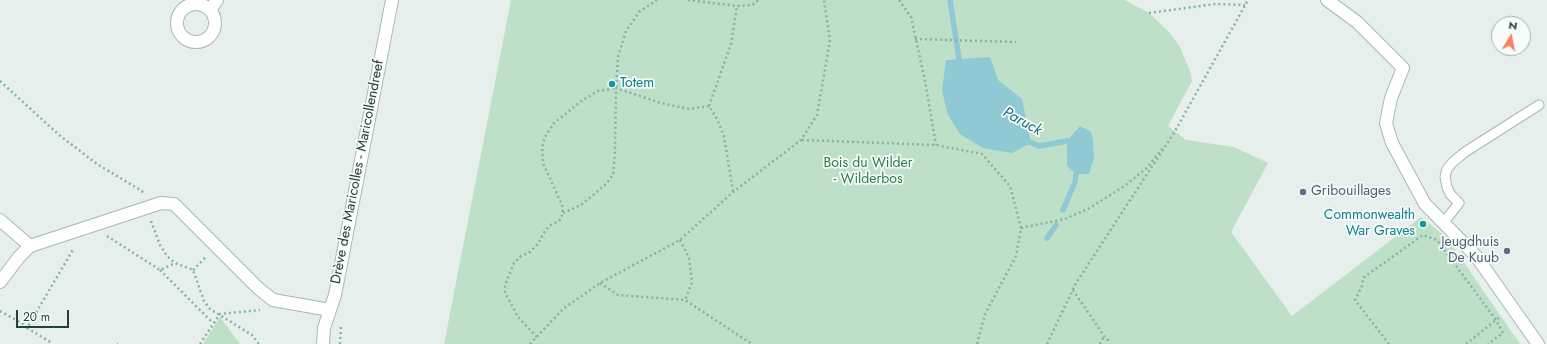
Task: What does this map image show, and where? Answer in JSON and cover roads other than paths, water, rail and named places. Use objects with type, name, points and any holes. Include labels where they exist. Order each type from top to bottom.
[{"type":"street","name":"Drève des Maricolles - Maricollendreef","points":[[323,344],[324,328],[335,296],[353,207],[360,161],[392,0]]},
{"type":"street","points":[[1326,0],[1357,22],[1402,68],[1392,98],[1386,123],[1392,143],[1425,204],[1476,256],[1538,344]]},
{"type":"street","points":[[0,282],[19,257],[30,246],[161,203],[174,204],[258,288],[273,300],[330,310]]},
{"type":"street","points":[[0,220],[30,246]]},
{"type":"lane","points":[[1444,222],[1459,203],[1450,194],[1447,187],[1445,176],[1447,169],[1465,152],[1539,105]]},
{"type":"water","points":[[990,57],[998,80],[1022,99],[1031,143],[1012,153],[983,148],[960,134],[948,115],[942,91],[946,60]]},
{"type":"water","points":[[1080,126],[1091,132],[1093,141],[1094,157],[1089,174],[1077,174],[1067,165],[1067,141]]},
{"type":"waterway","name":"Paruck","points":[[950,0],[960,65]]},
{"type":"waterway","name":"Paruck","points":[[1025,140],[1039,146],[1067,141],[1075,143]]},
{"type":"waterway","name":"Paruck","points":[[1063,210],[1075,182],[1077,167]]},
{"type":"waterway","name":"Paruck","points":[[1047,238],[1056,225]]},
{"type":"place","name":"Totem","points":[[612,84]]},
{"type":"place","name":"Gribouillages","points":[[1303,192]]},
{"type":"place","name":"Commonwealth War Graves","points":[[1423,224]]},
{"type":"place","name":"Jeugdhuis De Kuub","points":[[1507,251]]},
{"type":"park label","name":"Bois du Wilder - Wilderbos","points":[[868,172]]}]
